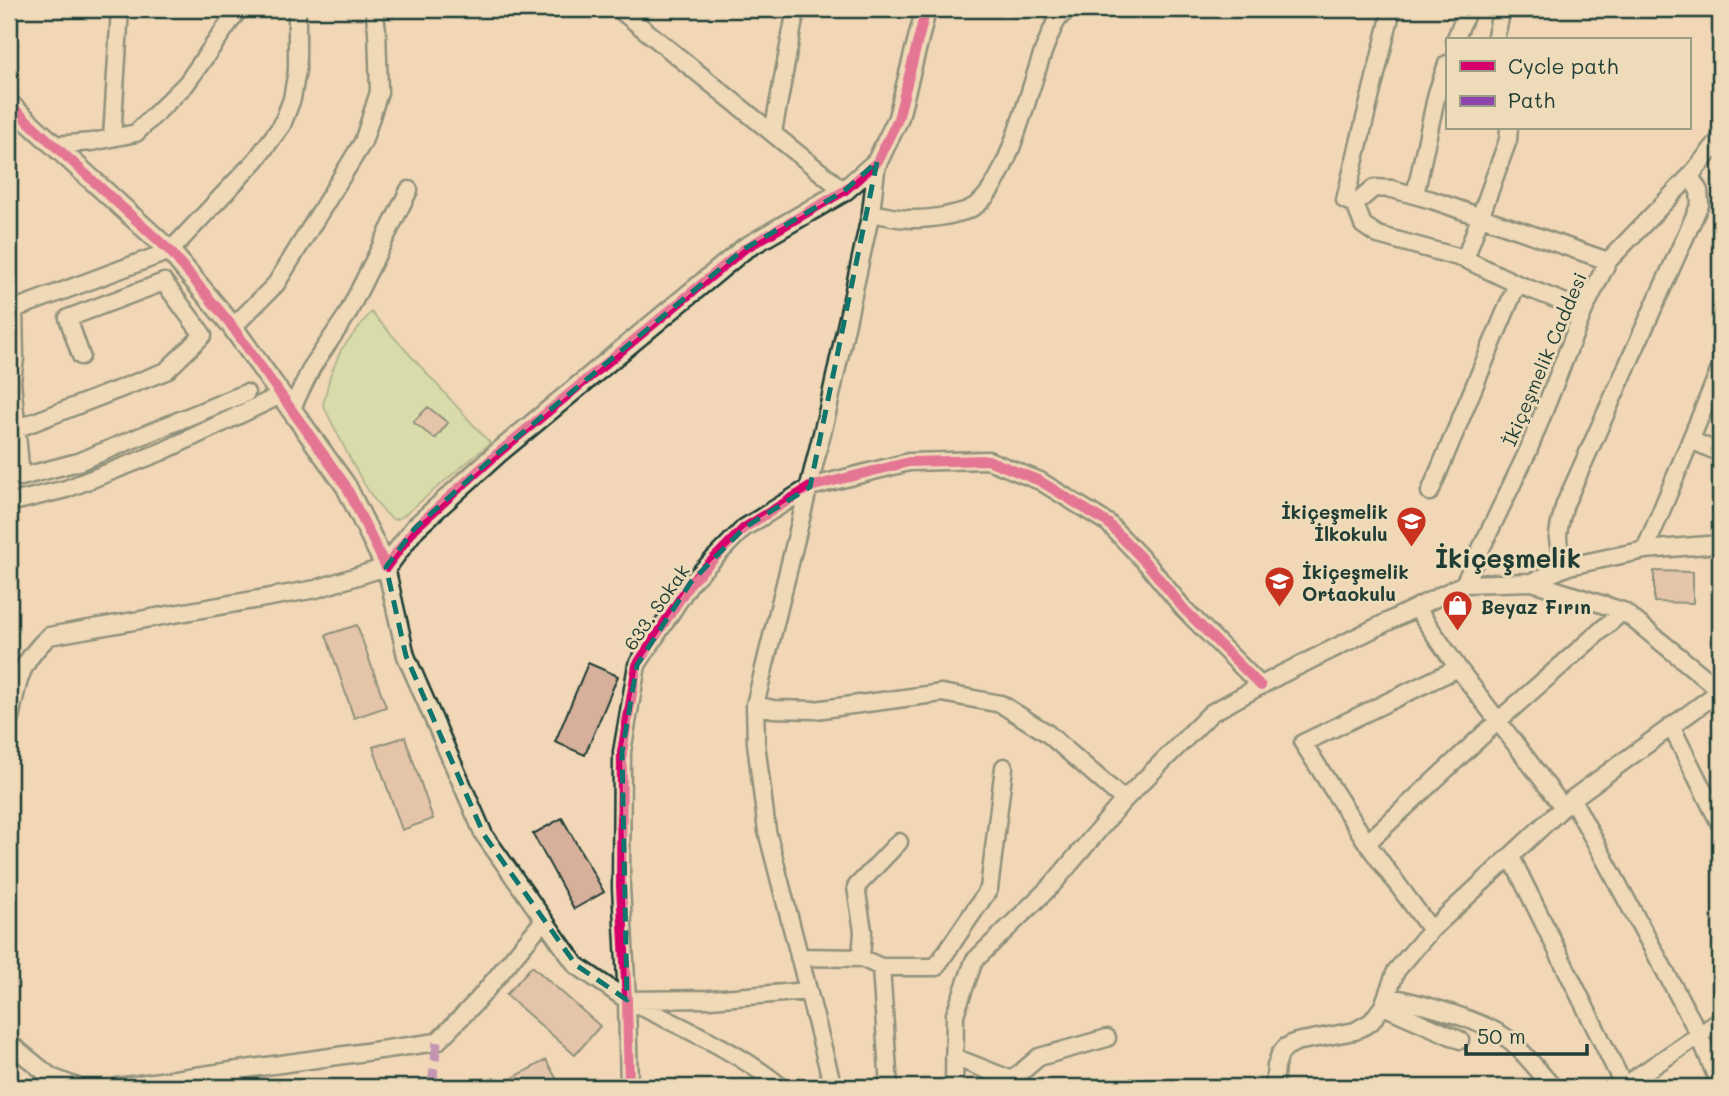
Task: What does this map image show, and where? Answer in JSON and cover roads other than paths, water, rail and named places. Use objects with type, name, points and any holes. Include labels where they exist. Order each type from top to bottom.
[{"type":"street","points":[[112,138],[120,9]]},
{"type":"street","points":[[55,145],[136,133],[186,84],[239,9]]},
{"type":"street","points":[[246,393],[78,462],[21,477],[12,381],[15,359],[12,310],[170,251],[256,160],[282,125],[292,99],[297,70],[297,9]]},
{"type":"street","points":[[233,327],[276,284],[363,142],[379,92],[374,9]]},
{"type":"street","points":[[619,9],[844,191]]},
{"type":"street","points":[[773,132],[796,9]]},
{"type":"street","points":[[833,1087],[767,831],[756,743],[755,705],[810,487],[871,212],[877,162],[898,119],[926,9]]},
{"type":"street","points":[[871,212],[900,220],[934,218],[975,207],[988,195],[1001,176],[1054,26],[1063,12],[1071,9]]},
{"type":"street","points":[[1392,9],[1345,197],[1348,203],[1355,204],[1374,188],[1392,189],[1608,261]]},
{"type":"street","points":[[1456,38],[1468,9]]},
{"type":"street","points":[[1495,38],[1502,9]]},
{"type":"street","points":[[1415,195],[1437,93],[1446,67]]},
{"type":"street","points":[[10,107],[170,251],[233,327],[346,486],[386,567],[406,656],[484,835],[576,965],[627,1000],[714,1045],[781,1087]]},
{"type":"street","points":[[1465,260],[1508,140],[1509,130]]},
{"type":"street","name":"İkiçeşmelik Caddesi","points":[[1464,584],[1528,451],[1584,310],[1608,261],[1690,176],[1720,139]]},
{"type":"street","points":[[9,723],[13,689],[20,673],[30,654],[49,636],[316,589],[386,567],[415,528],[498,453],[744,249],[844,191],[877,162]]},
{"type":"street","points":[[1569,566],[1559,551],[1556,536],[1565,504],[1700,204],[1699,191],[1690,176]]},
{"type":"street","points":[[9,503],[66,489],[286,402],[347,315],[409,190]]},
{"type":"street","points":[[1355,204],[1363,225],[1378,235],[1465,260],[1584,310]]},
{"type":"street","points":[[16,429],[166,371],[203,335],[164,282],[68,318],[82,356]]},
{"type":"street","points":[[1430,492],[1517,284]]},
{"type":"street","points":[[1645,550],[1720,369]]},
{"type":"street","points":[[1690,440],[1720,453]]},
{"type":"street","name":"633. Sokak","points":[[629,1087],[621,887],[622,752],[637,664],[691,582],[744,528],[810,487],[909,462],[988,460],[1040,481],[1108,523],[1184,609],[1261,686]]},
{"type":"street","points":[[1532,582],[1569,566],[1645,550],[1720,544]]},
{"type":"street","points":[[954,1087],[955,1014],[974,961],[1052,885],[1124,800],[1211,713],[1261,686],[1464,584],[1532,582],[1623,611],[1720,690],[1567,803],[1432,930],[1396,971],[1385,1001],[1371,1022],[1355,1031],[1296,1042],[1286,1047],[1276,1066],[1274,1087]]},
{"type":"street","points":[[1417,609],[1458,668],[1567,803],[1699,1034],[1720,1086]]},
{"type":"street","points":[[1367,843],[1499,720],[1623,611]]},
{"type":"street","points":[[1432,930],[1367,843],[1303,743],[1458,668]]},
{"type":"street","points":[[755,705],[773,709],[815,710],[942,693],[1001,704],[1047,733],[1124,800]]},
{"type":"street","points":[[1671,726],[1720,824]]},
{"type":"street","points":[[799,957],[860,958],[881,967],[936,967],[989,890],[1004,767]]},
{"type":"street","points":[[860,958],[863,931],[856,887],[899,842]]},
{"type":"street","points":[[1511,857],[1623,1086],[1720,1021]]},
{"type":"street","points":[[118,1087],[437,1042],[477,1001],[544,920]]},
{"type":"street","points":[[881,967],[889,1087]]},
{"type":"street","points":[[627,1000],[710,999],[808,991]]},
{"type":"street","points":[[1385,1001],[1460,1040]]},
{"type":"street","points":[[1385,1001],[1420,1003],[1487,1028],[1511,1042],[1553,1087]]},
{"type":"street","points":[[954,1057],[1014,1084],[1040,1057],[1107,1038]]},
{"type":"street","points":[[9,1043],[51,1077],[76,1087]]},
{"type":"place","name":"İkiçeşmelik İlkokulu","points":[[1411,549]]},
{"type":"place","name":"İkiçeşmelik Ortaokulu","points":[[1279,609]]},
{"type":"place","name":"Beyaz Fırın","points":[[1458,633]]},
{"type":"district","name":"İkiçeşmelik","points":[[1508,558]]}]
